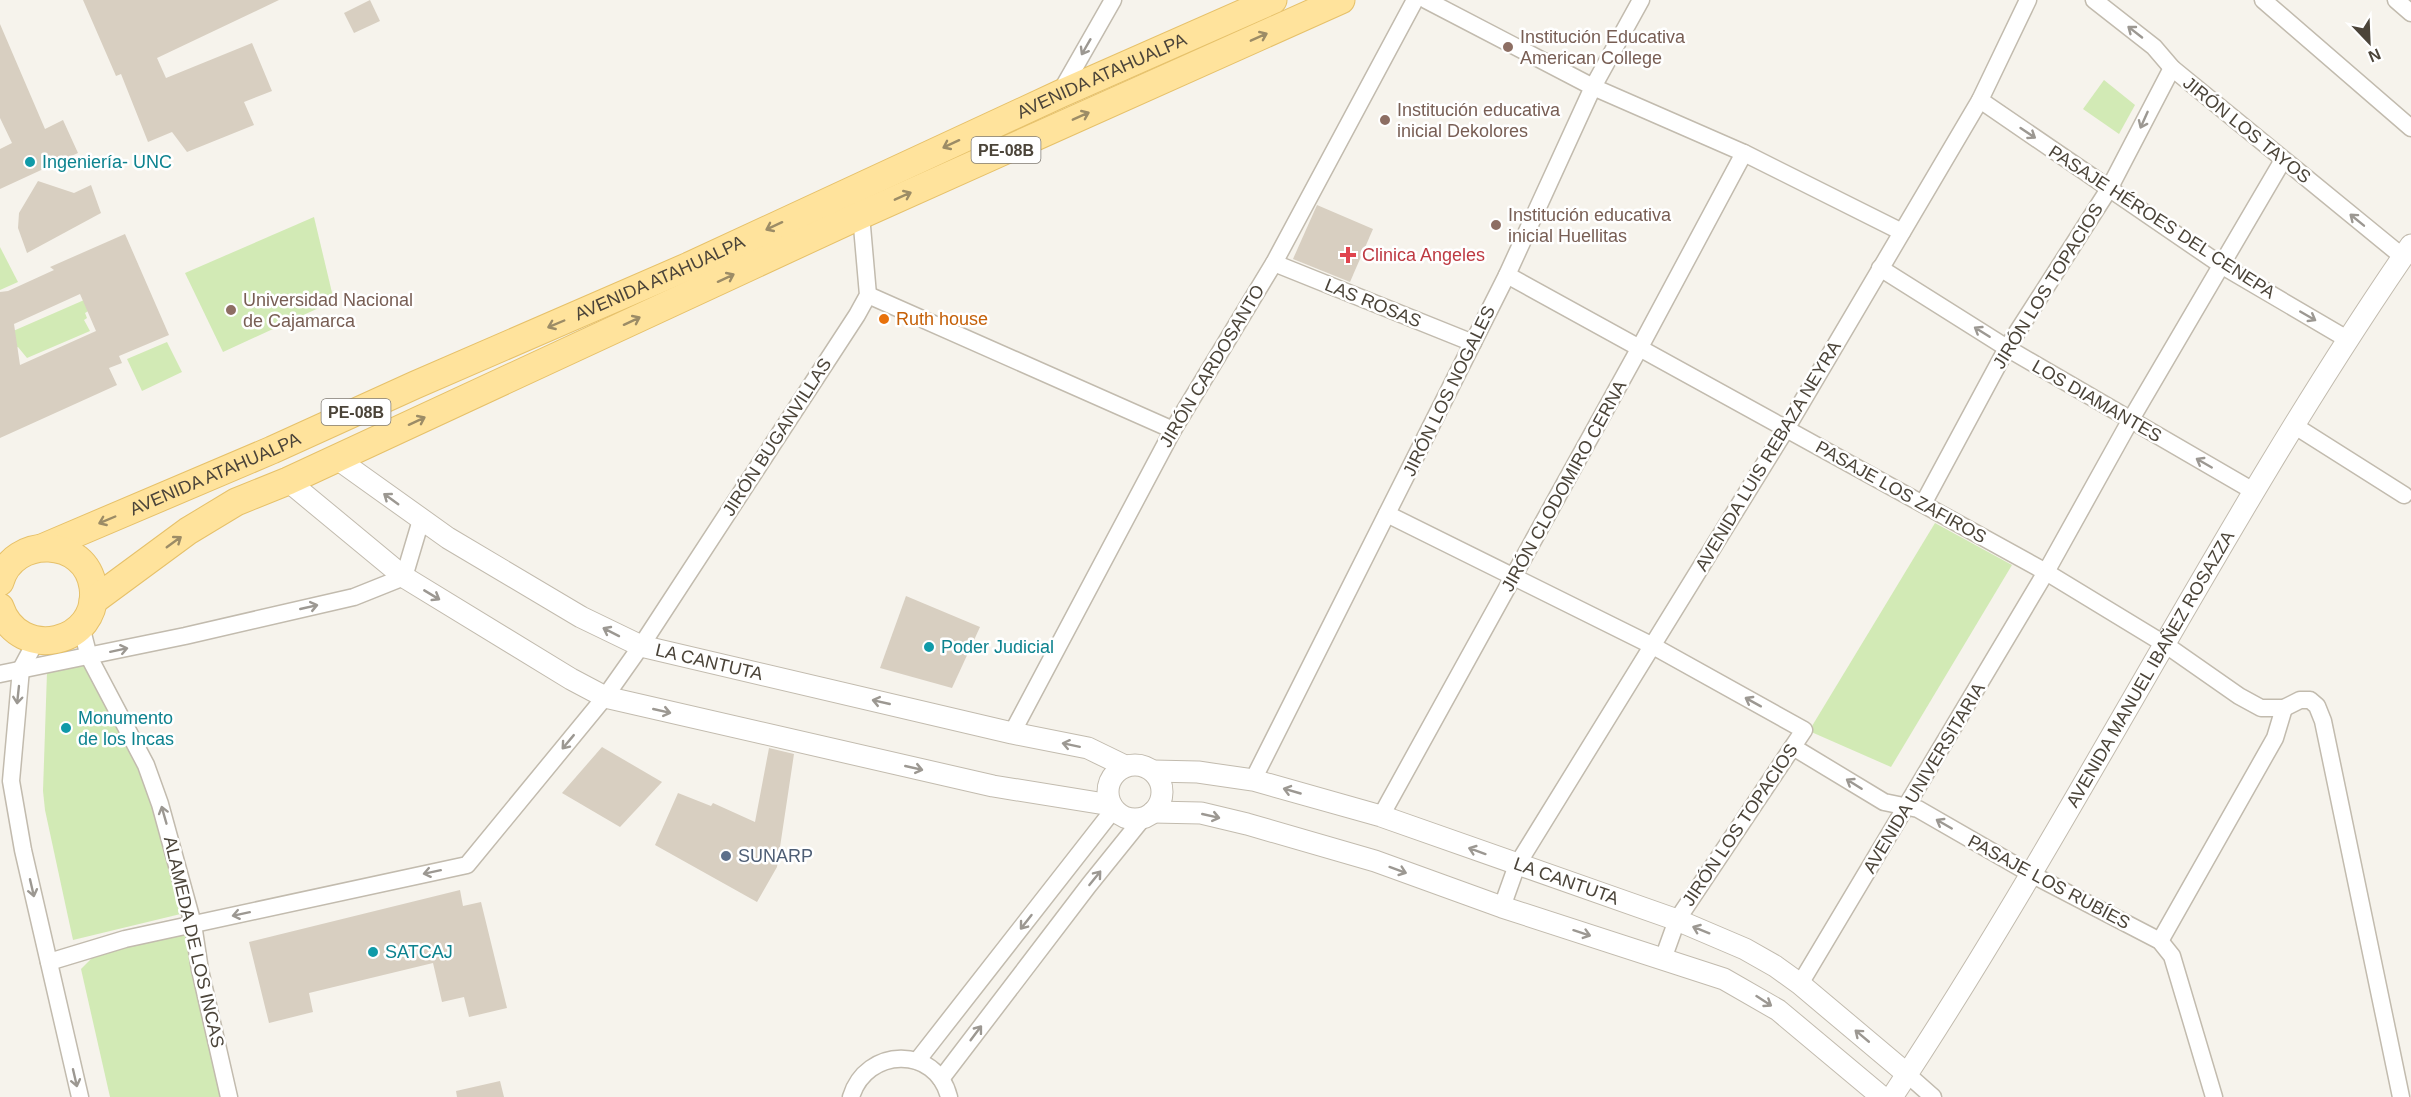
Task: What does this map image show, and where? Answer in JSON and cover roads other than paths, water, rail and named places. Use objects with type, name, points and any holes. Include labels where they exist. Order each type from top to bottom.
[{"type":"main road","name":"AVENIDA ATAHUALPA","points":[[44,547],[272,450],[689,266],[1060,94],[1273,0]]},
{"type":"main road","name":"AVENIDA ATAHUALPA","points":[[288,481],[861,215],[1341,0]]},
{"type":"main road","name":"PE-08B","points":[[81,626],[89,614],[93,601],[188,531],[236,502],[288,481]]},
{"type":"main road","name":"PE-08B","points":[[2,573],[16,557],[29,550],[44,547]]},
{"type":"main road","points":[[44,547],[57,548],[70,553],[81,562],[91,580],[93,601]]},
{"type":"main road","points":[[0,607],[18,637],[58,640],[81,626]]},
{"type":"street","points":[[1060,94],[1113,0]]},
{"type":"street","name":"JIRÓN CARDOSANTO","points":[[1011,733],[1173,430],[1274,262],[1415,0]]},
{"type":"street","points":[[1426,0],[1593,87],[1744,153],[1902,232]]},
{"type":"street","name":"JIRÓN LOS NOGALES","points":[[1252,780],[1507,275],[1593,87],[1641,0]]},
{"type":"street","name":"AVENIDA LUIS REBAZA NEYRA","points":[[1502,907],[1517,865],[1786,429],[1980,100],[2028,0]]},
{"type":"street","name":"JIRÓN LOS TAYOS","points":[[2094,0],[2154,47],[2172,68],[2283,160],[2407,251]]},
{"type":"street","points":[[2264,0],[2411,128]]},
{"type":"street","points":[[2396,0],[2411,13]]},
{"type":"street","name":"JIRÓN LOS TOPACIOS","points":[[1923,504],[2007,348],[2109,189],[2172,68]]},
{"type":"street","name":"PASAJE HÉROES DEL CENEPA","points":[[1980,100],[2221,265],[2347,339]]},
{"type":"street","name":"JIRÓN CLODOMIRO CERNA","points":[[1381,816],[1639,349],[1744,153]]},
{"type":"street","name":"AVENIDA UNIVERSITARIA","points":[[1800,984],[2046,572],[2130,421],[2283,160]]},
{"type":"street","points":[[861,215],[868,295],[1173,430]]},
{"type":"street","name":"AVENIDA MANUEL IBAÑEZ ROSAZZA","points":[[1892,1097],[2031,874],[2347,339],[2407,251]]},
{"type":"street","name":"LAS ROSAS","points":[[1274,262],[1473,343]]},
{"type":"street","name":"LOS DIAMANTES","points":[[1880,268],[2007,348],[2255,492]]},
{"type":"street","name":"PASAJE LOS ZAFIROS","points":[[1507,275],[2046,572],[2166,645],[2239,696],[2261,708],[2284,708]]},
{"type":"street","name":"JIRÓN BUGANVILLAS","points":[[49,962],[125,939],[467,864],[606,697],[868,295]]},
{"type":"street","points":[[2295,426],[2404,495]]},
{"type":"street","name":"LA CANTUTA","points":[[336,458],[421,520],[581,617],[641,646],[1011,733],[1088,748],[1125,766],[1135,764],[1153,771],[1198,772],[1252,780],[1381,816],[1677,920],[1745,949],[1800,984],[1933,1097]]},
{"type":"street","points":[[288,481],[404,577],[571,679],[606,697],[993,786],[1112,807],[1130,819],[1148,815],[1201,813],[1375,861],[1502,907],[1724,979],[1778,1010],[1882,1097]]},
{"type":"street","points":[[1388,514],[1653,646]]},
{"type":"street","points":[[404,577],[421,520]]},
{"type":"street","points":[[0,674],[89,657],[354,597],[404,577]]},
{"type":"street","name":"ALAMEDA DE LOS INCAS","points":[[81,626],[89,657],[146,765],[160,804],[193,924],[200,970],[229,1097]]},
{"type":"street","points":[[18,637],[21,669],[11,781],[23,850],[80,1097]]},
{"type":"street","name":"JIRÓN LOS TOPACIOS","points":[[1653,646],[1804,730],[1677,920],[1663,959]]},
{"type":"street","points":[[2214,1097],[2172,956],[2160,941],[2275,738],[2284,708],[2300,700],[2310,700],[2317,706],[2323,721],[2401,1097]]},
{"type":"street","name":"PASAJE LOS RUBÍES","points":[[1793,747],[1884,802],[1918,809],[2031,874],[2160,941]]},
{"type":"street","points":[[917,1061],[1112,807],[1108,787],[1117,771],[1125,766]]},
{"type":"street","points":[[941,1079],[1089,885],[1158,805],[1162,787],[1153,771]]},
{"type":"street","points":[[851,1097],[856,1084],[872,1066],[894,1059],[917,1061],[927,1065],[941,1079],[949,1097]]},
{"type":"place","name":"Institución Educativa American College","points":[[1508,47]]},
{"type":"place","name":"Institución educativa inicial Dekolores","points":[[1385,120]]},
{"type":"place","name":"Ingeniería- UNC","points":[[30,162]]},
{"type":"place","name":"Institución educativa inicial Huellitas","points":[[1496,225]]},
{"type":"place","name":"Clinica Angeles","points":[[1348,255]]},
{"type":"place","name":"Universidad Nacional de Cajamarca","points":[[231,310]]},
{"type":"place","name":"Ruth house","points":[[884,319]]},
{"type":"place","name":"Poder Judicial","points":[[929,647]]},
{"type":"place","name":"Monumento de los Incas","points":[[66,728]]},
{"type":"place","name":"SUNARP","points":[[726,856]]},
{"type":"place","name":"SATCAJ","points":[[373,952]]}]
